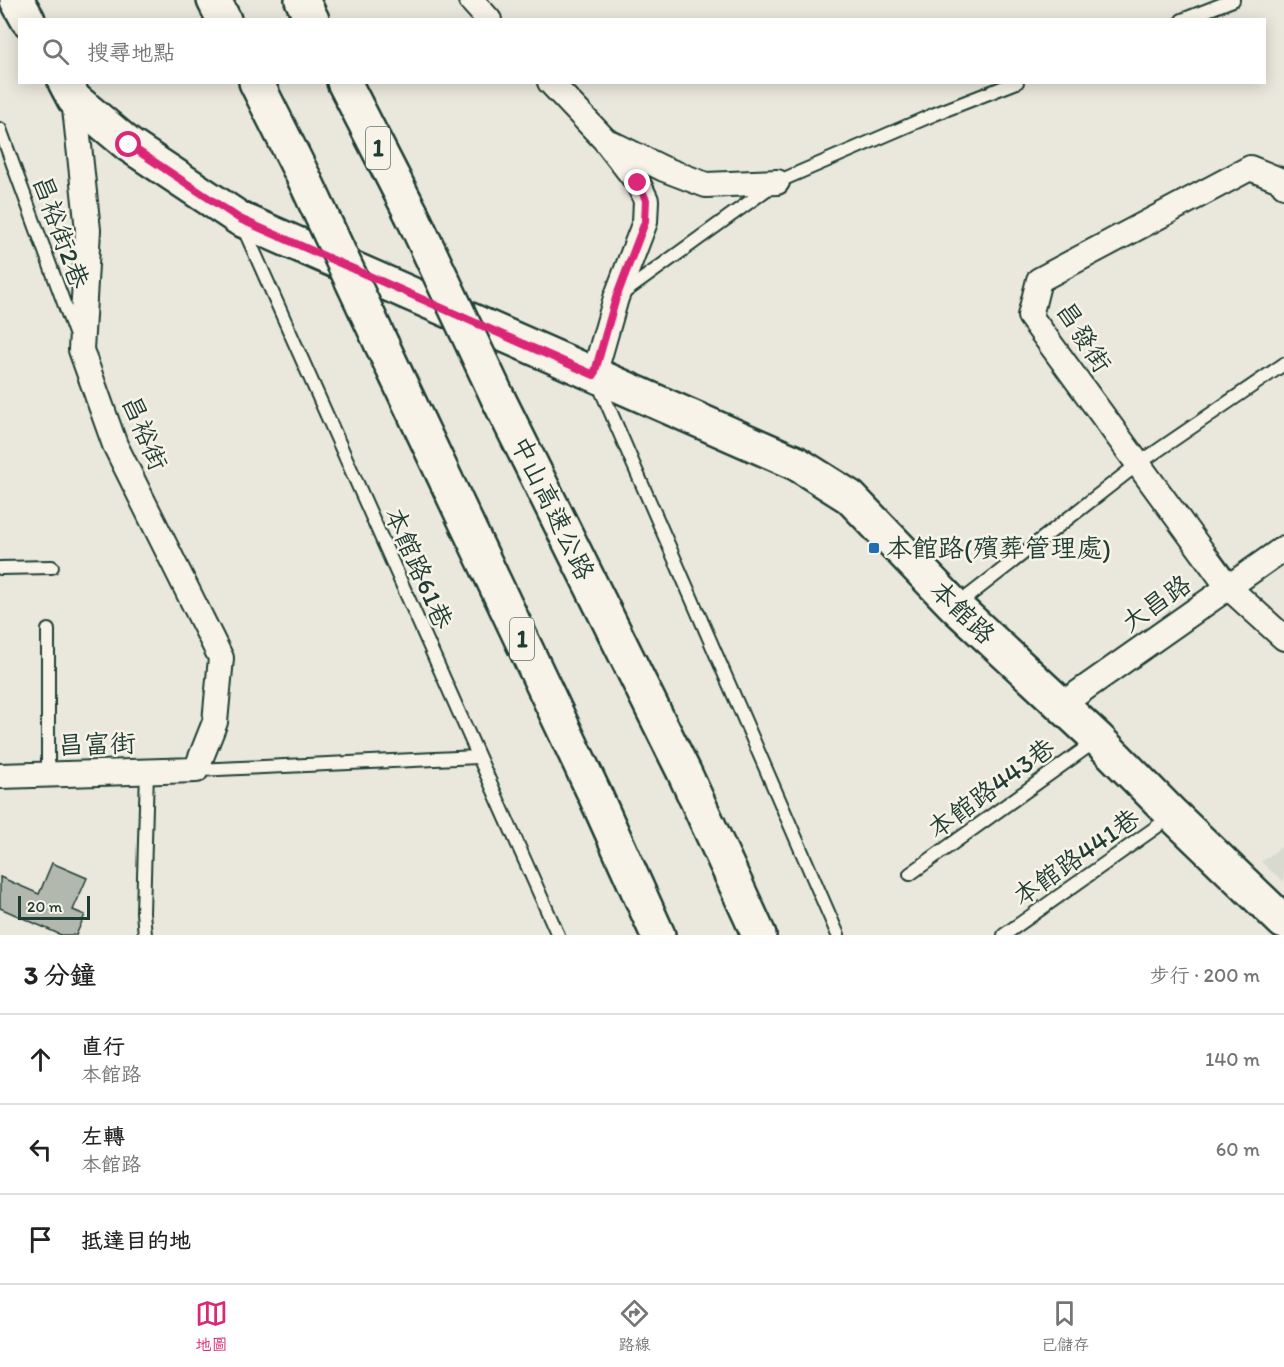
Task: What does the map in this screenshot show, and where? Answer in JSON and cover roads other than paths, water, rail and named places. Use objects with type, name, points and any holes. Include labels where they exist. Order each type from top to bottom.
[{"type":"main road","points":[[17,0],[27,18]]},
{"type":"main road","points":[[214,0],[223,18]]},
{"type":"main road","points":[[302,0],[311,18]]},
{"type":"main road","name":"1","points":[[257,84],[304,178],[596,795],[658,935]]},
{"type":"main road","name":"中山高速公路","points":[[345,84],[411,213],[498,398],[684,772],[759,935]]},
{"type":"main road","name":"本館路","points":[[70,91],[129,145],[240,219],[796,463],[850,497],[956,606],[1098,739],[1284,922]]},
{"type":"street","points":[[471,0],[487,18]]},
{"type":"street","points":[[552,84],[604,139],[638,183],[646,200],[645,222],[616,298],[594,375]]},
{"type":"street","name":"昌裕街","points":[[70,91],[88,230],[81,350],[115,445],[221,658],[215,722],[196,770]]},
{"type":"street","points":[[604,139],[664,169],[706,185],[777,182]]},
{"type":"street","name":"昌發街","points":[[1284,185],[1282,181],[1250,168],[1039,280],[1030,316],[1228,587],[1284,638]]},
{"type":"street","name":"大昌路","points":[[1061,705],[1284,548]]},
{"type":"street","name":"昌富街","points":[[0,776],[196,770]]},
{"type":"lane","points":[[1187,18],[1233,0]]},
{"type":"lane","points":[[616,298],[777,182],[935,114],[1012,84]]},
{"type":"lane","name":"昌裕街2巷","points":[[0,129],[81,350]]},
{"type":"lane","name":"本館路61巷","points":[[240,219],[558,935]]},
{"type":"lane","points":[[956,606],[1138,464],[1284,364]]},
{"type":"lane","points":[[594,375],[838,935]]},
{"type":"lane","points":[[0,568],[52,567]]},
{"type":"lane","points":[[48,630],[48,774]]},
{"type":"lane","name":"本館路443巷","points":[[910,874],[1098,739]]},
{"type":"lane","points":[[196,770],[478,757]]},
{"type":"lane","points":[[145,935],[143,912],[147,771]]},
{"type":"lane","name":"本館路441巷","points":[[1004,935],[1173,815]]},
{"type":"place","name":"本館路(殯葬管理處)","points":[[874,548]]}]
